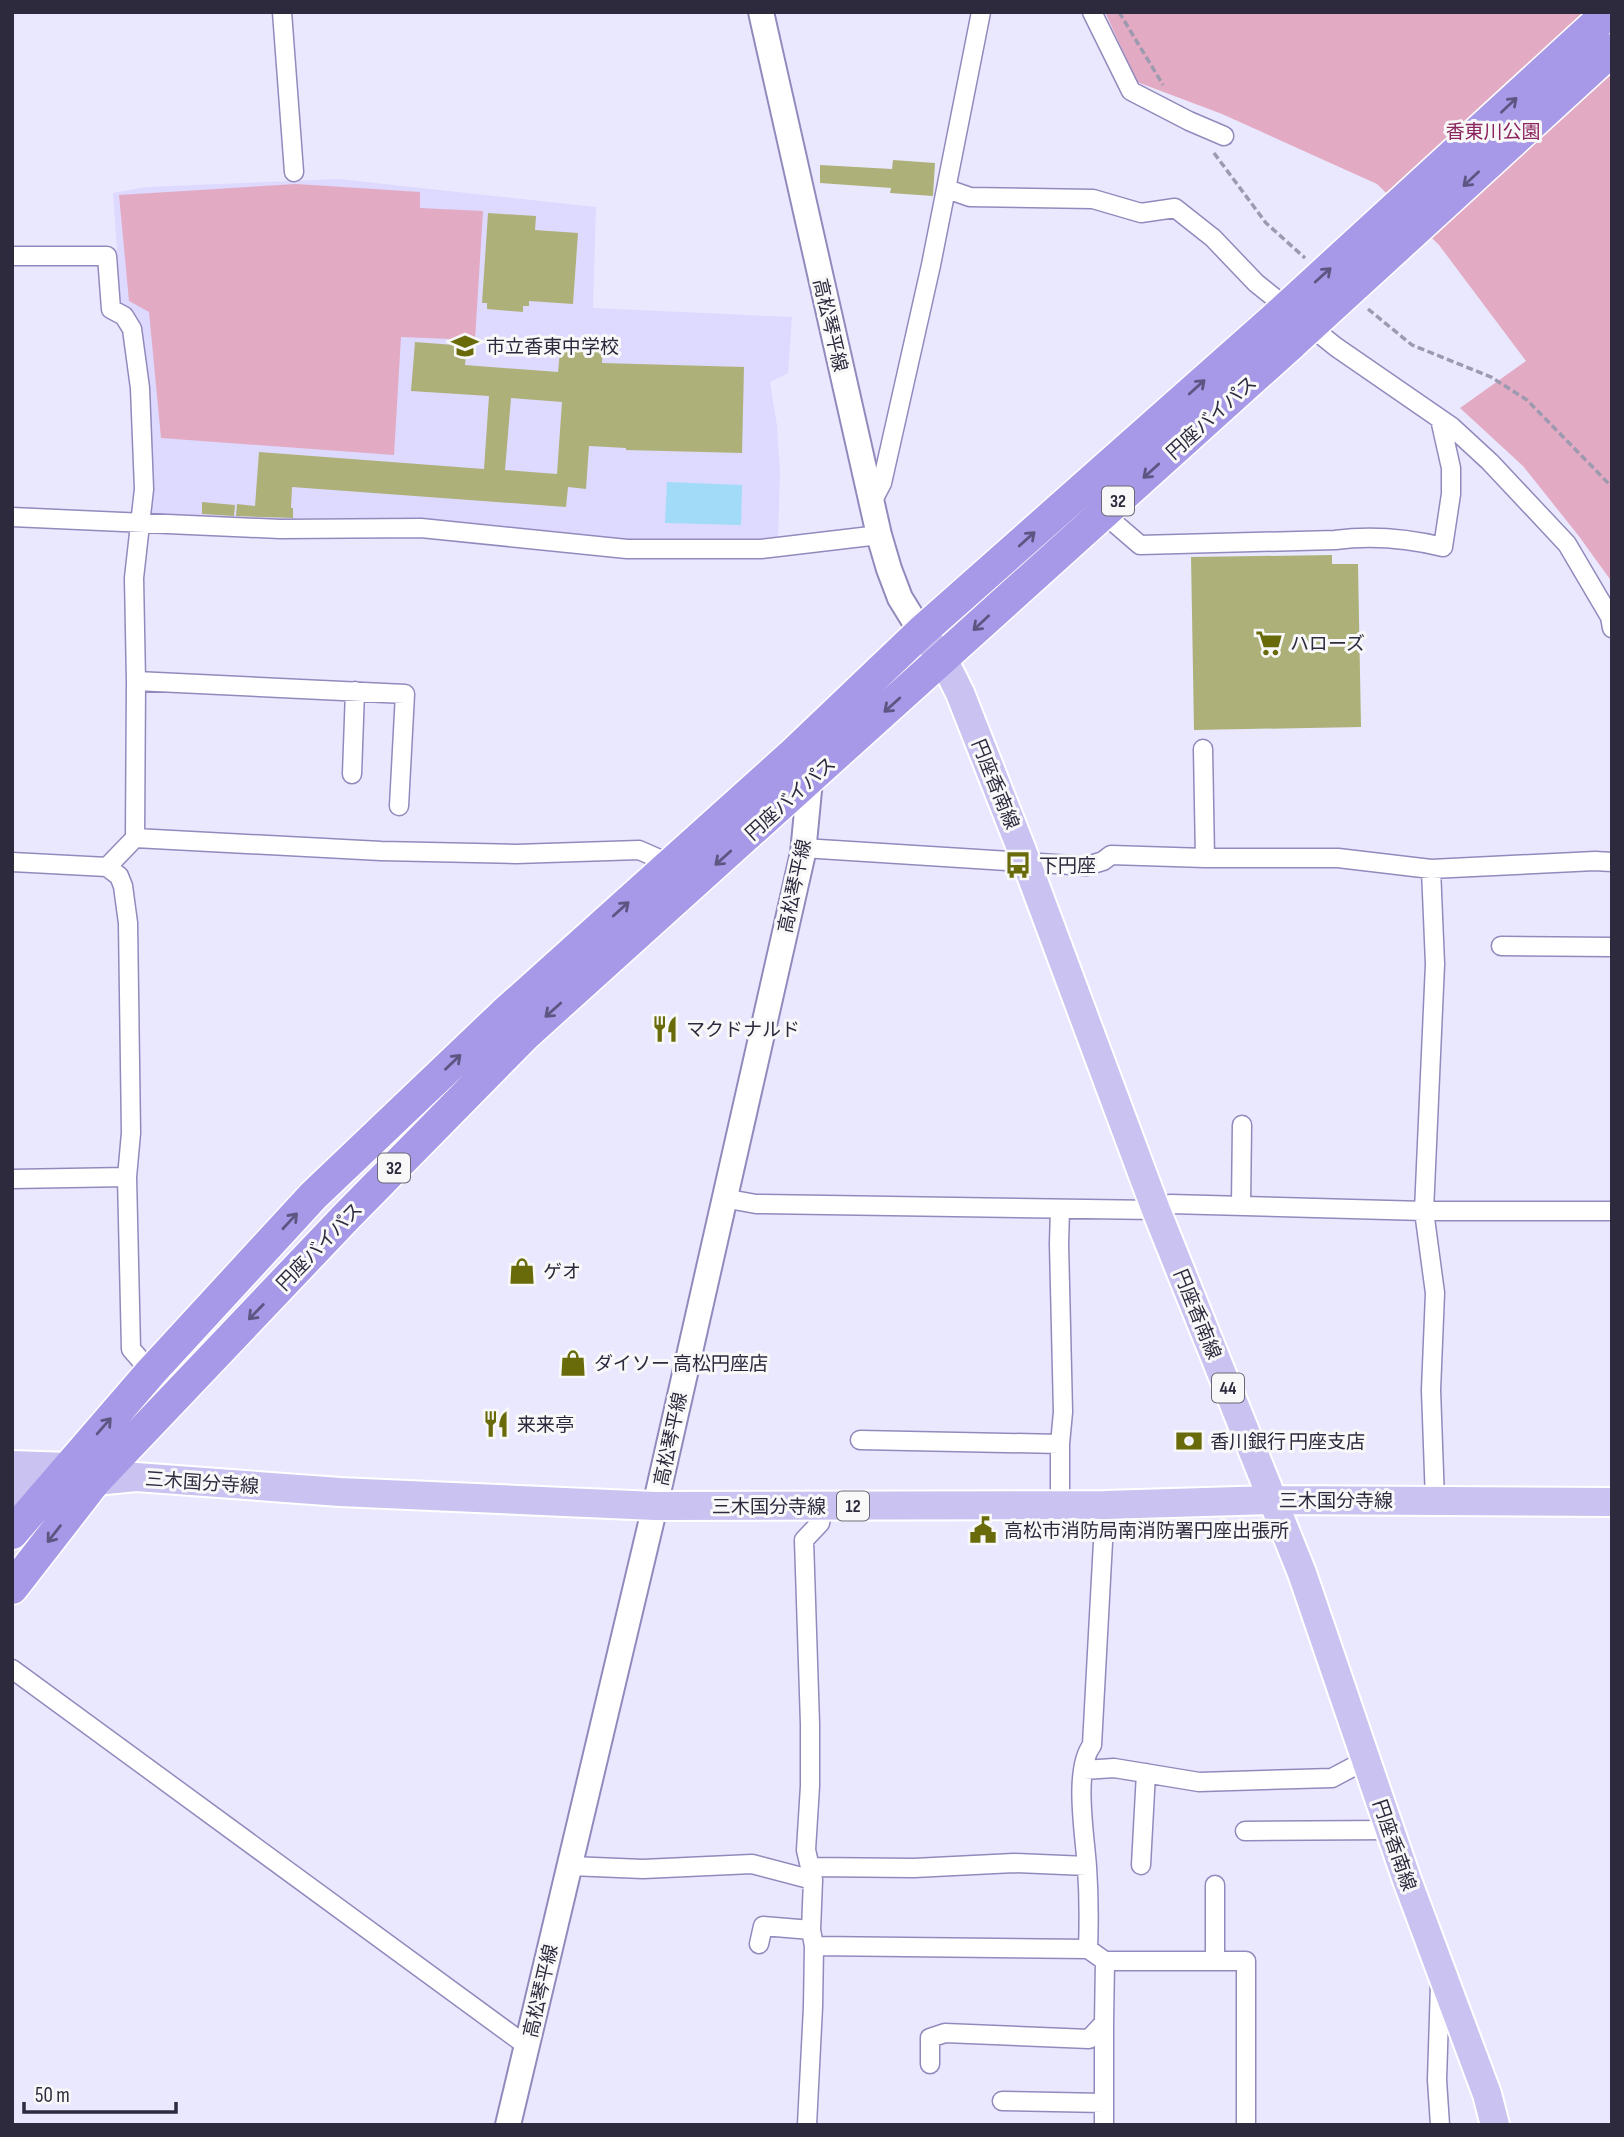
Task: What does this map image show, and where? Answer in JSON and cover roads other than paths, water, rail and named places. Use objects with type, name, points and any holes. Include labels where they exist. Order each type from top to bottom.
[{"type":"highway","name":"円座バイパス","points":[[12,1588],[82,1474],[150,1372],[313,1196],[503,1014],[671,864],[943,659],[1104,514],[1282,332],[1609,12]]},
{"type":"highway","name":"円座バイパス","points":[[12,1533],[44,1493],[82,1474],[346,1217],[526,1034],[801,768],[921,632],[1282,332],[1612,50]]},
{"type":"main road","name":"高松琴平線","points":[[761,12],[888,569],[900,598],[921,632]]},
{"type":"main road","name":"円座香南線","points":[[921,632],[943,659],[960,693],[1026,861],[1156,1210],[1302,1573],[1390,1830],[1487,2094],[1495,2125]]},
{"type":"main road","name":"高松琴平線","points":[[508,2125],[655,1506],[803,848],[801,768]]},
{"type":"main road","name":"三木国分寺線","points":[[12,1465],[82,1474],[340,1492],[655,1506],[1105,1505],[1271,1500],[1612,1502]]},
{"type":"main road","points":[[12,1493],[44,1493]]},
{"type":"street","points":[[282,12],[295,172]]},
{"type":"street","points":[[872,502],[882,482],[932,265],[981,12]]},
{"type":"street","points":[[1092,12],[1131,91],[1224,136]]},
{"type":"street","points":[[947,189],[970,197],[1093,198],[1141,214],[1175,208],[1213,238],[1256,283],[1336,347],[1440,419],[1490,462],[1567,544],[1610,617],[1612,628]]},
{"type":"street","points":[[12,256],[107,256],[111,309],[124,316],[132,329],[140,388],[144,489],[134,578],[135,838],[107,867]]},
{"type":"street","points":[[1104,514],[1140,545],[1335,540],[1363,536],[1416,541],[1443,547],[1451,494],[1451,468],[1440,419]]},
{"type":"street","points":[[12,517],[280,529],[421,528],[627,549],[761,549],[879,534]]},
{"type":"street","points":[[136,681],[405,694],[399,806]]},
{"type":"street","points":[[352,774],[355,691]]},
{"type":"street","points":[[1203,749],[1205,858]]},
{"type":"street","points":[[135,838],[395,852],[516,854],[639,850],[671,864]]},
{"type":"street","points":[[803,848],[1087,866],[1103,861],[1111,855],[1338,858],[1431,869],[1612,862]]},
{"type":"street","points":[[12,862],[107,867],[119,876],[123,886],[128,923],[131,1133],[127,1177],[131,1349],[150,1372]]},
{"type":"street","points":[[1431,869],[1435,964],[1424,1211],[1435,1293],[1431,1390],[1435,1501]]},
{"type":"street","points":[[1501,946],[1612,947]]},
{"type":"street","points":[[1241,1205],[1242,1125]]},
{"type":"street","points":[[12,1179],[127,1177]]},
{"type":"street","points":[[723,1198],[756,1205],[1156,1210],[1170,1204],[1424,1211],[1612,1211]]},
{"type":"street","points":[[1060,1209],[1059,1286],[1063,1412],[1060,1504]]},
{"type":"street","points":[[860,1440],[1060,1444]]},
{"type":"street","points":[[1088,1949],[1087,1866],[1081,1819],[1084,1756],[1092,1745],[1105,1505]]},
{"type":"street","points":[[807,2125],[812,1873],[806,1850],[810,1724],[804,1539],[820,1523],[823,1507]]},
{"type":"street","points":[[12,1670],[527,2046]]},
{"type":"street","points":[[1084,1770],[1114,1768],[1199,1782],[1332,1778],[1366,1760]]},
{"type":"street","points":[[1142,1865],[1146,1773]]},
{"type":"street","points":[[1245,1831],[1390,1830]]},
{"type":"street","points":[[570,1866],[643,1869],[752,1864],[812,1873],[1014,1863],[1087,1866]]},
{"type":"street","points":[[1215,1885],[1215,1961]]},
{"type":"street","points":[[759,1944],[763,1926],[812,1938],[1088,1949],[1105,1961],[1246,1961],[1246,2125]]},
{"type":"street","points":[[1104,2125],[1105,1961]]},
{"type":"street","points":[[1440,1969],[1437,2080],[1440,2125]]},
{"type":"street","points":[[930,2064],[930,2038],[945,2033],[1089,2039],[1104,2023]]},
{"type":"street","points":[[1002,2101],[1104,2103]]},
{"type":"water","points":[[667,482],[742,485],[741,525],[665,523]]},
{"type":"place","name":"市立香東中学校","points":[[465,346]]},
{"type":"place","name":"ハローズ","points":[[1269,643]]},
{"type":"place","name":"下円座","points":[[1018,865]]},
{"type":"place","name":"マクドナルド","points":[[665,1029]]},
{"type":"place","name":"ゲオ","points":[[522,1271]]},
{"type":"place","name":"ダイソー 高松円座店","points":[[573,1363]]},
{"type":"place","name":"来来亭","points":[[496,1424]]},
{"type":"place","name":"香川銀行 円座支店","points":[[1189,1441]]},
{"type":"place","name":"高松市消防局南消防署円座出張所","points":[[983,1530]]},
{"type":"park label","name":"香東川公園","points":[[1493,131]]}]
